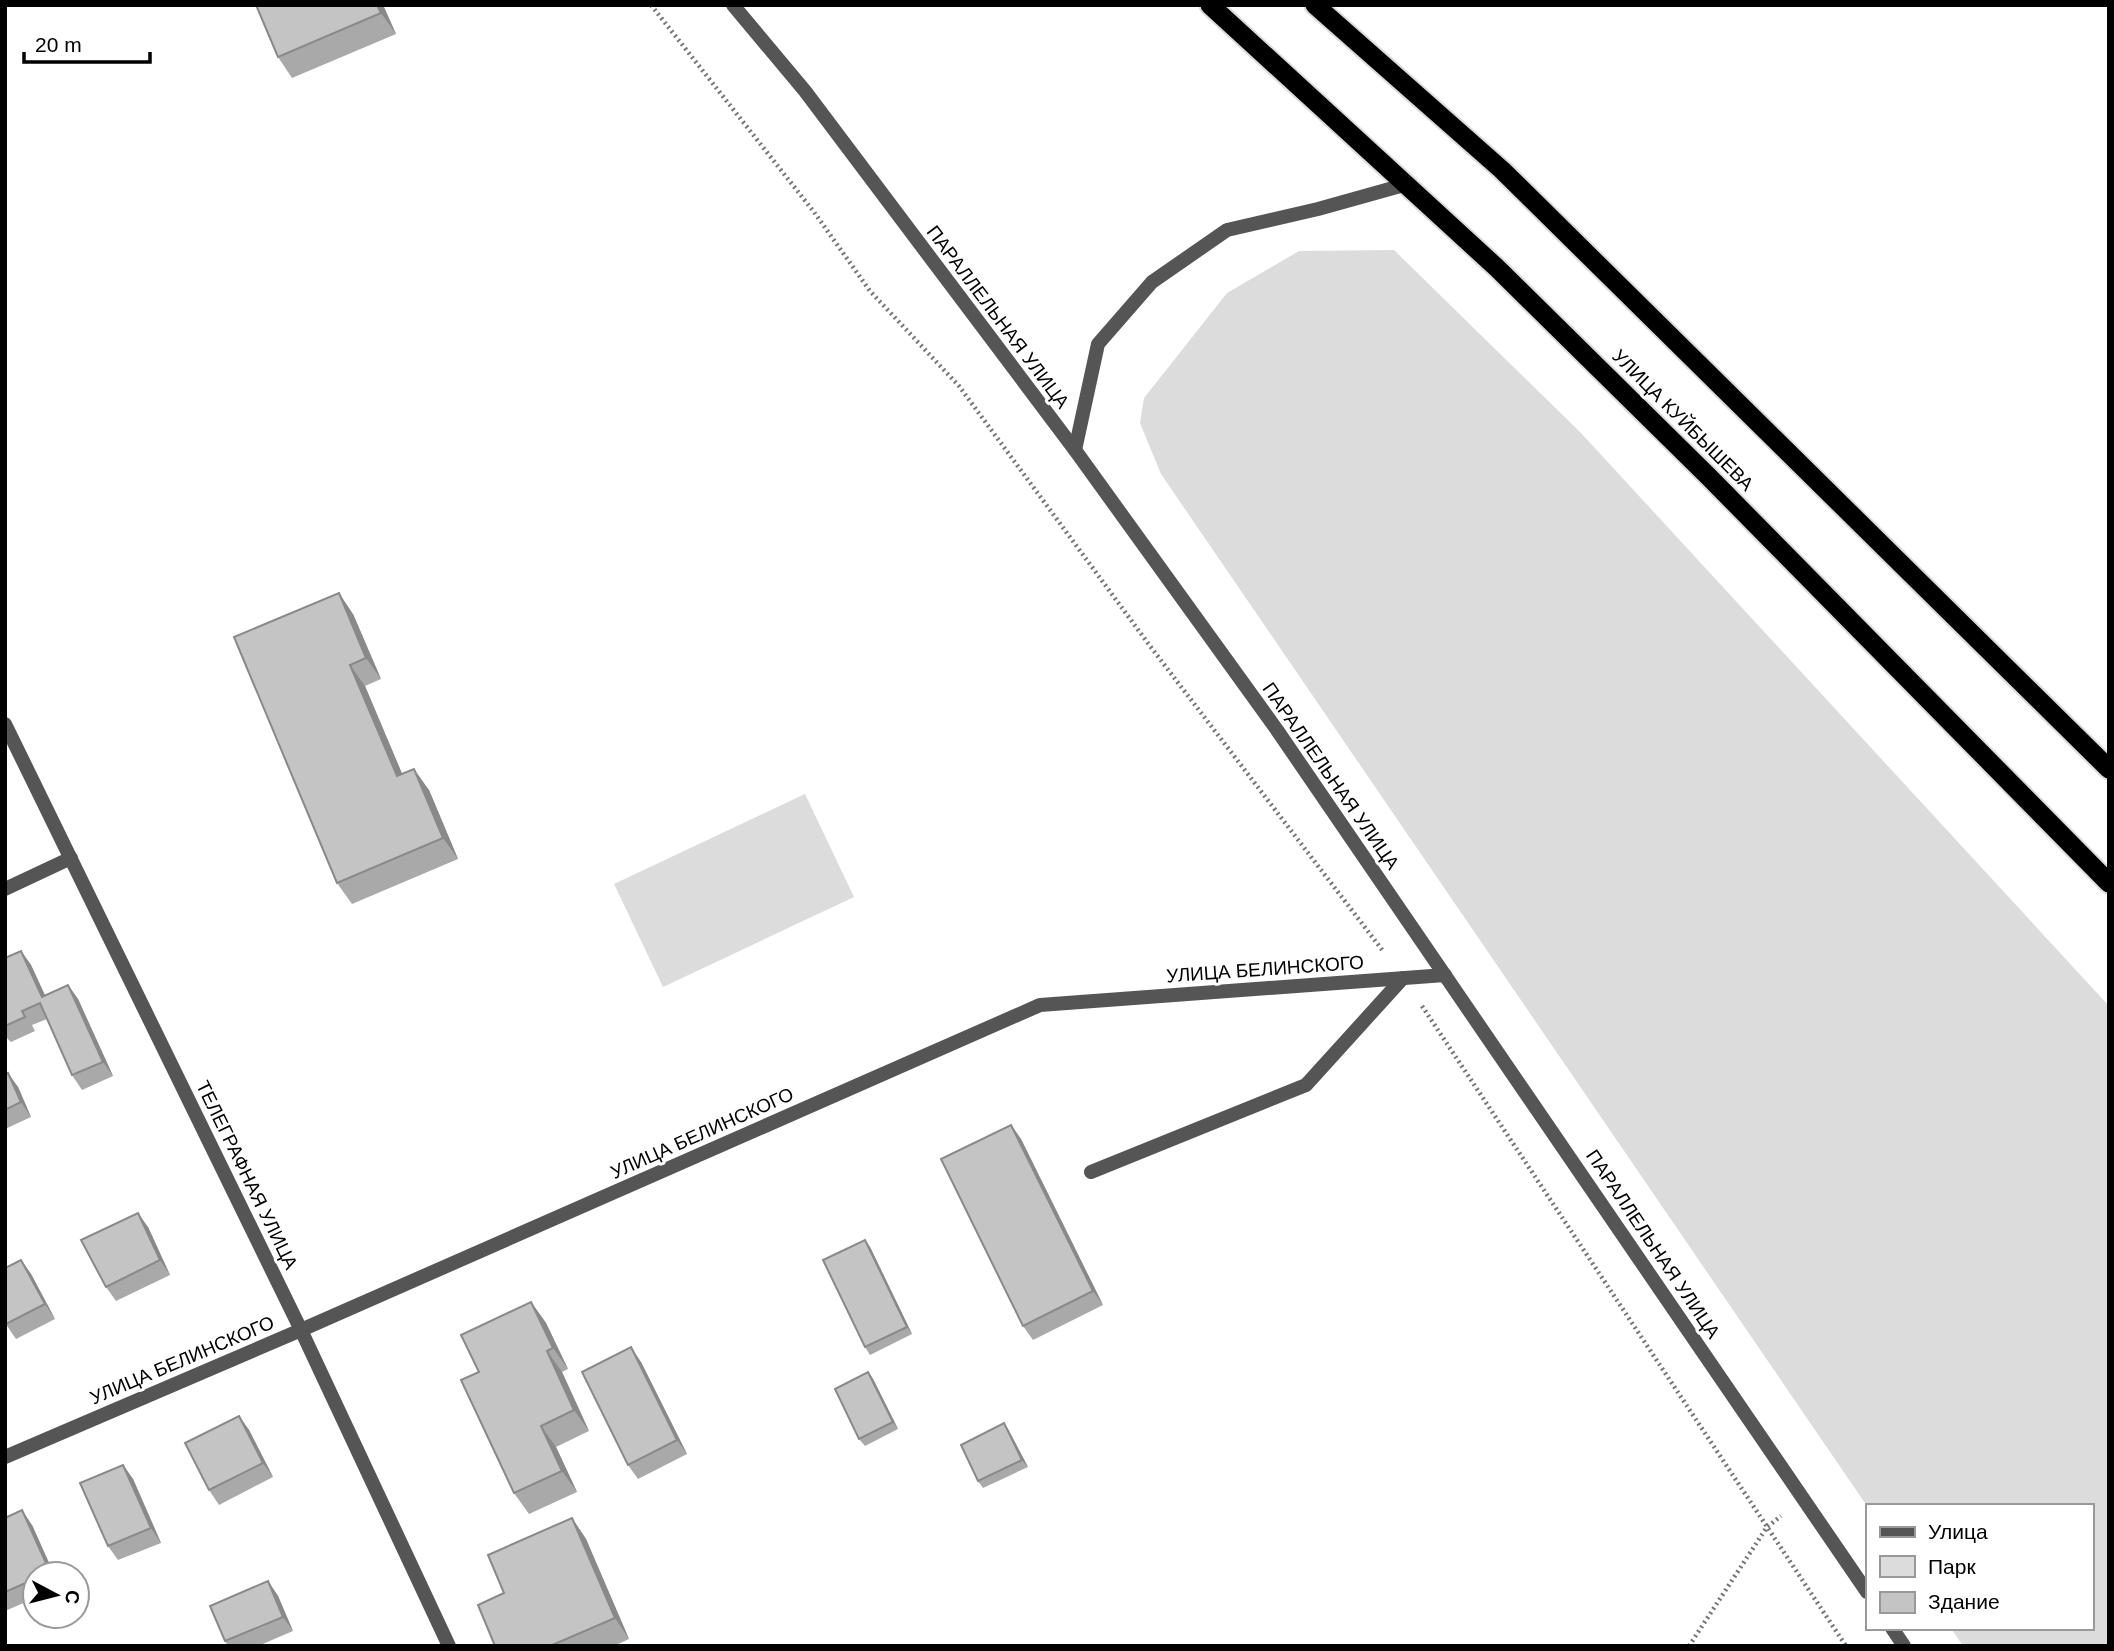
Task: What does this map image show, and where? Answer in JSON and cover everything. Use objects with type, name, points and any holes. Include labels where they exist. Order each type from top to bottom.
[{"type":"highway","name":"УЛИЦА КУЙБЫШЕВА","points":[[1210,5],[1497,268],[1709,477],[2109,883]]},
{"type":"highway","points":[[1315,5],[1502,170],[2109,769]]},
{"type":"street","name":"ПАРАЛЛЕЛЬНАЯ УЛИЦА","points":[[733,5],[805,91],[1075,450],[1277,730],[1866,1591]]},
{"type":"street","points":[[1075,450],[1097,344],[1152,282],[1227,230],[1404,185]]},
{"type":"street","name":"ТЕЛЕГРАФНАЯ УЛИЦА","points":[[5,724],[302,1330],[449,1646]]},
{"type":"street","points":[[5,888],[71,858]]},
{"type":"street","name":"УЛИЦА БЕЛИНСКОГО","points":[[5,1457],[302,1330],[1040,1005],[1445,975]]},
{"type":"street","points":[[1091,1172],[1306,1085],[1403,978]]},
{"type":"street","points":[[1893,1630],[1904,1646]]},
{"type":"path","points":[[651,5],[814,212],[870,291],[959,386],[1150,646],[1403,978],[1846,1646]]},
{"type":"path","points":[[1689,1646],[1768,1527],[1804,1498]]},
{"type":"green space","points":[[1394,250],[1581,433],[2109,1006],[2109,1646],[1963,1646],[1952,1630],[2093,1630],[2093,1504],[1866,1505],[1161,474],[1140,423],[1144,398],[1227,293],[1299,251]]},
{"type":"green space","points":[[805,794],[854,897],[663,987],[614,884]]},
{"type":"building","points":[[256,5],[377,5],[381,13],[278,57]]},
{"type":"building","points":[[339,593],[366,658],[350,665],[397,776],[414,769],[443,838],[337,883],[234,637]]},
{"type":"building","points":[[21,951],[42,997],[68,985],[103,1062],[72,1075],[40,1003],[22,1011],[25,1017],[5,1026],[5,958]]},
{"type":"building","points":[[8,1073],[21,1102],[5,1110],[5,1074]]},
{"type":"building","points":[[1011,1125],[1093,1291],[1023,1326],[941,1159]]},
{"type":"building","points":[[138,1213],[160,1260],[106,1287],[81,1240]]},
{"type":"building","points":[[865,1240],[907,1327],[865,1347],[823,1260]]},
{"type":"building","points":[[21,1260],[45,1304],[6,1324],[5,1268]]},
{"type":"building","points":[[531,1302],[553,1348],[547,1351],[574,1410],[541,1426],[562,1471],[514,1493],[461,1380],[479,1372],[461,1335]]},
{"type":"building","points":[[631,1347],[677,1440],[628,1465],[582,1372]]},
{"type":"building","points":[[868,1372],[893,1422],[859,1439],[835,1389]]},
{"type":"building","points":[[239,1416],[263,1463],[209,1490],[185,1443]]},
{"type":"building","points":[[1004,1423],[1022,1460],[978,1481],[961,1445]]},
{"type":"building","points":[[123,1465],[151,1528],[108,1546],[80,1483]]},
{"type":"building","points":[[22,1510],[45,1560],[21,1560],[21,1585],[5,1592],[5,1518]]},
{"type":"building","points":[[572,1518],[615,1618],[550,1646],[495,1646],[478,1605],[504,1593],[488,1555]]},
{"type":"building","points":[[268,1581],[283,1617],[225,1641],[210,1606]]}]
